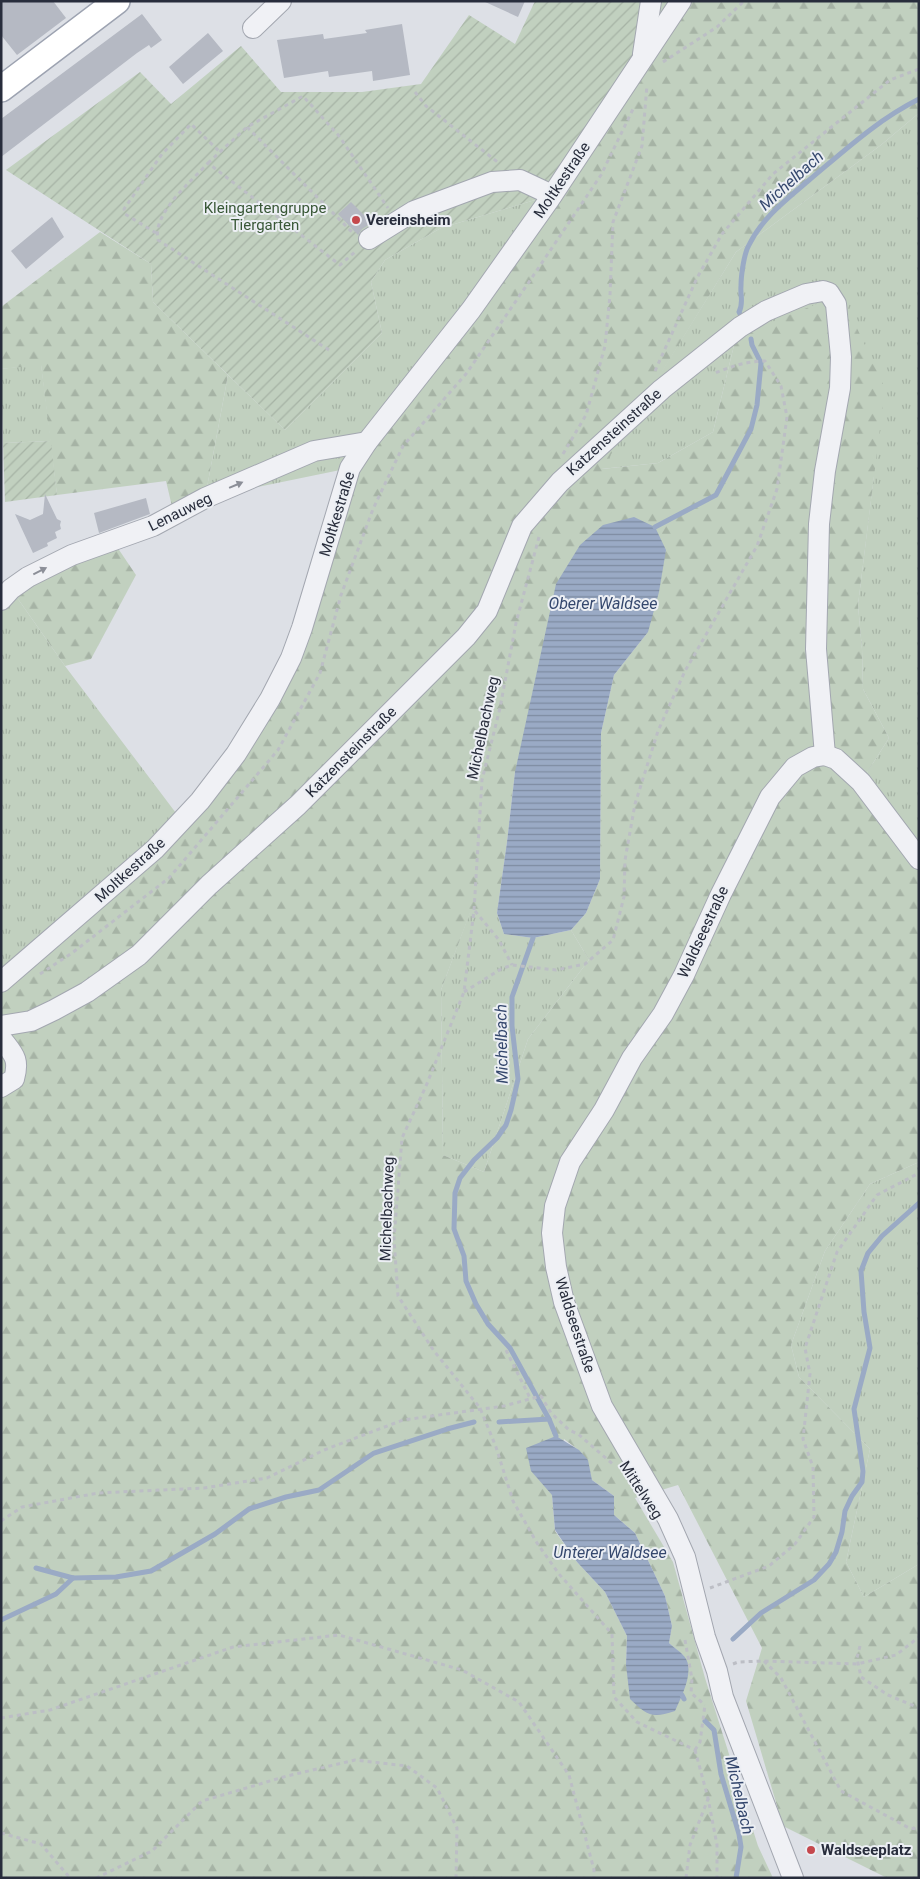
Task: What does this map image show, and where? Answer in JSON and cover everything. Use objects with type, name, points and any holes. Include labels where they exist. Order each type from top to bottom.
[{"type":"main road","points":[[1,89],[117,1]]},
{"type":"street","points":[[253,28],[281,1]]},
{"type":"street","points":[[650,62],[651,1]]},
{"type":"street","name":"Moltkestraße","points":[[1,982],[155,850],[200,801],[236,754],[270,699],[291,658],[302,628],[350,468],[367,442],[471,310],[624,89],[650,62],[681,1]]},
{"type":"street","points":[[367,241],[414,211],[492,182],[520,180],[552,195]]},
{"type":"street","name":"Katzensteinstraße","points":[[1,1026],[30,1021],[54,1010],[87,992],[139,955],[209,885],[298,805],[466,637],[487,611],[522,526],[554,488],[662,389],[716,344],[740,326],[766,311],[816,291],[823,291],[833,298],[836,304],[841,357],[840,388],[819,524],[816,650],[825,755]]},
{"type":"street","name":"Lenauweg","points":[[1,600],[22,581],[72,555],[153,526],[205,498],[314,451],[367,442]]},
{"type":"street","points":[[825,755],[836,759],[861,782],[919,859]]},
{"type":"street","name":"Waldseestraße","points":[[793,1878],[723,1697],[717,1671],[705,1637],[685,1557],[668,1519],[602,1406],[564,1302],[556,1267],[552,1233],[555,1206],[570,1162],[604,1110],[632,1058],[663,1014],[684,975],[721,894],[770,797],[796,767],[813,757],[825,755]]},
{"type":"street","points":[[1,1038],[17,1060],[17,1069],[14,1079],[1,1087]]},
{"type":"path","points":[[650,62],[717,27],[744,1]]},
{"type":"path","points":[[662,389],[651,378],[698,278],[722,234],[773,174],[890,80],[919,69]]},
{"type":"path","points":[[562,457],[586,415],[605,346],[610,295],[613,222],[642,146],[647,79],[643,88]]},
{"type":"path","points":[[415,92],[426,106],[520,180]]},
{"type":"path","points":[[329,350],[158,240],[156,232],[164,212],[208,163],[247,127],[303,96],[339,136],[396,221]]},
{"type":"path","points":[[32,980],[72,953],[169,878],[278,750],[320,673],[341,595],[373,509],[403,446],[466,374],[596,183],[635,105]]},
{"type":"path","points":[[156,232],[125,214],[124,209],[162,154],[191,124],[220,152]]},
{"type":"path","points":[[208,163],[340,264],[367,241],[247,127]]},
{"type":"path","points":[[464,992],[501,969],[512,965],[556,970],[585,964],[613,940],[624,896],[625,860],[635,804],[658,731],[685,671],[757,546],[777,489],[787,417],[781,386],[765,361],[754,361],[714,373],[706,378]]},
{"type":"path","name":"Michelbachweg","points":[[540,532],[516,623],[500,708],[482,780],[474,910],[464,992],[426,1086],[402,1138],[394,1240],[398,1296],[434,1351],[480,1408],[496,1447],[513,1501],[537,1543],[559,1574],[612,1634],[614,1697],[637,1722],[695,1750]]},
{"type":"path","points":[[474,910],[499,940],[512,965]]},
{"type":"path","points":[[695,1594],[769,1566],[795,1544],[814,1516],[813,1467],[803,1439],[810,1374],[805,1348],[836,1252],[877,1195],[919,1173]]},
{"type":"path","points":[[1,1521],[22,1507],[98,1493],[204,1488],[267,1478],[324,1450],[403,1420],[504,1406],[532,1399],[506,1350]]},
{"type":"path","name":"Mittelweg","points":[[532,1399],[540,1397],[551,1413],[569,1430],[578,1434],[618,1469]]},
{"type":"path","points":[[1,1718],[50,1710],[233,1647],[339,1635],[462,1670],[519,1702],[569,1775],[594,1870],[594,1878]]},
{"type":"path","points":[[685,1636],[692,1679],[691,1693],[705,1705],[700,1742],[695,1750],[708,1798],[717,1845],[717,1878]]},
{"type":"path","points":[[717,1671],[738,1662],[857,1664],[896,1654],[919,1637]]},
{"type":"path","points":[[860,1646],[857,1664],[861,1677],[888,1695],[919,1708]]},
{"type":"path","points":[[764,1661],[781,1678],[841,1790],[909,1828],[919,1829]]},
{"type":"path","points":[[96,1878],[152,1851],[202,1801],[288,1776],[355,1760],[407,1766],[437,1788],[457,1828],[456,1878]]},
{"type":"path","points":[[686,1878],[690,1845],[708,1798]]},
{"type":"path","points":[[1,1834],[41,1844],[70,1878]]},
{"type":"green space","name":"Kleingartengruppe Tiergarten","points":[[535,1],[681,1],[552,195],[441,228],[385,260],[371,282],[382,333],[285,430],[153,302],[151,264],[6,170],[140,72],[171,104],[241,46],[281,92],[362,92],[421,84],[469,15],[515,44]]},
{"type":"green space","points":[[681,1],[919,1],[919,113],[881,145],[736,252],[602,469],[658,463],[713,432],[736,337],[841,294],[885,388],[858,605],[863,689],[889,738],[861,782],[919,859],[919,1162],[870,1184],[825,1251],[791,1345],[799,1377],[870,1449],[846,1562],[864,1597],[919,1564],[919,1878],[887,1878],[783,1826],[746,1701],[762,1648],[678,1485],[635,1498],[673,1562],[705,1678],[758,1846],[773,1878],[1,1878],[1,982],[155,849],[270,699],[350,468]],"holes":[[[648,632],[614,675],[601,733],[600,879],[586,913],[571,930],[589,960],[528,1039],[484,1172],[443,1155],[441,990],[470,913],[497,913],[515,772]],[[564,1439],[584,1456],[592,1480],[614,1496],[614,1515],[635,1533],[665,1596],[672,1626],[669,1643],[684,1656],[626,1665],[627,1636],[605,1592],[577,1562],[555,1531],[552,1495]]]},
{"type":"green space","points":[[919,113],[919,859],[861,782],[889,738],[863,689],[858,605],[874,475],[736,337],[713,432],[658,463],[601,469],[736,252],[881,145]]},
{"type":"green space","points":[[552,195],[350,468],[205,498],[228,375],[285,430],[382,333],[371,282],[385,260],[441,228]]},
{"type":"green space","points":[[100,232],[151,264],[153,302],[228,375],[205,498],[174,515],[166,481],[57,495],[41,365],[1,369],[1,307]]},
{"type":"green space","points":[[41,364],[51,441],[3,443],[1,369]]},
{"type":"green space","points":[[51,441],[57,495],[5,502],[3,443]]},
{"type":"green space","points":[[113,541],[136,575],[91,659],[65,666],[11,589]]},
{"type":"green space","points":[[11,589],[65,666],[182,821],[1,982],[1,600]]},
{"type":"green space","points":[[470,912],[497,913],[504,934],[533,938],[571,930],[589,960],[528,1039],[484,1172],[443,1155],[441,990]]},
{"type":"green space","points":[[919,1162],[919,1564],[864,1597],[846,1562],[870,1449],[799,1377],[791,1345],[825,1251],[870,1184]]},
{"type":"water","name":"Oberer Waldsee","points":[[634,517],[655,527],[666,550],[659,592],[648,632],[614,675],[601,733],[600,879],[586,913],[571,930],[533,938],[504,934],[497,913],[515,772],[556,584],[580,545],[603,525]]},
{"type":"water","name":"Unterer Waldsee","points":[[556,1436],[579,1450],[588,1460],[592,1480],[614,1496],[614,1515],[635,1533],[665,1596],[672,1626],[669,1643],[684,1656],[688,1669],[684,1691],[675,1711],[660,1715],[650,1714],[630,1699],[626,1665],[627,1636],[605,1592],[577,1562],[555,1530],[552,1495],[531,1471],[526,1448]]},
{"type":"building","points":[[1,1],[53,1],[66,18],[17,55],[1,35]]},
{"type":"building","points":[[483,1],[525,1],[518,17]]},
{"type":"building","points":[[142,14],[162,40],[151,48],[149,45],[137,53],[1,157],[1,119]]},
{"type":"building","points":[[402,24],[410,75],[373,81],[372,71],[329,77],[328,71],[284,78],[277,40],[323,34],[324,39],[367,33],[365,30]]},
{"type":"building","points":[[208,33],[223,51],[183,84],[169,67]]},
{"type":"building","name":"Vereinsheim","points":[[351,202],[372,223],[362,229],[358,235],[338,214]]},
{"type":"building","points":[[52,217],[64,237],[26,269],[11,251]]},
{"type":"building","points":[[45,494],[57,519],[61,521],[61,529],[55,532],[57,538],[47,543],[48,546],[33,553],[15,514],[30,520],[43,514]]},
{"type":"building","points":[[146,498],[150,514],[99,533],[94,513]]},
{"type":"waterway","name":"Michelbach","points":[[742,318],[739,312],[744,259],[754,235],[761,226],[783,202],[861,137],[889,116],[919,99]]},
{"type":"waterway","name":"Michelbach","points":[[655,527],[716,495],[751,429],[757,405],[761,363],[751,339]]},
{"type":"waterway","name":"Michelbach","points":[[533,938],[512,997],[512,1026],[518,1079],[511,1110],[506,1125],[497,1138],[474,1160],[460,1178],[455,1193],[454,1229],[464,1256],[466,1281],[476,1304],[488,1324],[510,1348],[549,1419],[556,1436]]},
{"type":"waterway","points":[[733,1639],[761,1613],[814,1580],[829,1564],[836,1552],[842,1532],[845,1511],[852,1496],[862,1482],[863,1471],[854,1409],[870,1348],[864,1312],[861,1271],[868,1253],[882,1236],[919,1203]]},
{"type":"waterway","points":[[499,1422],[549,1419]]},
{"type":"waterway","points":[[36,1568],[73,1578],[116,1577],[151,1571],[215,1534],[249,1509],[286,1497],[319,1490],[374,1453],[474,1422]]},
{"type":"waterway","points":[[1,1620],[56,1594],[73,1578]]},
{"type":"waterway","name":"Michelbach","points":[[682,1695],[684,1699]]},
{"type":"waterway","name":"Michelbach","points":[[705,1721],[714,1730],[721,1774],[739,1834],[741,1847],[736,1878]]},
{"type":"place","name":"Vereinsheim","points":[[356,220]]},
{"type":"place","name":"Waldseeplatz","points":[[811,1850]]}]
